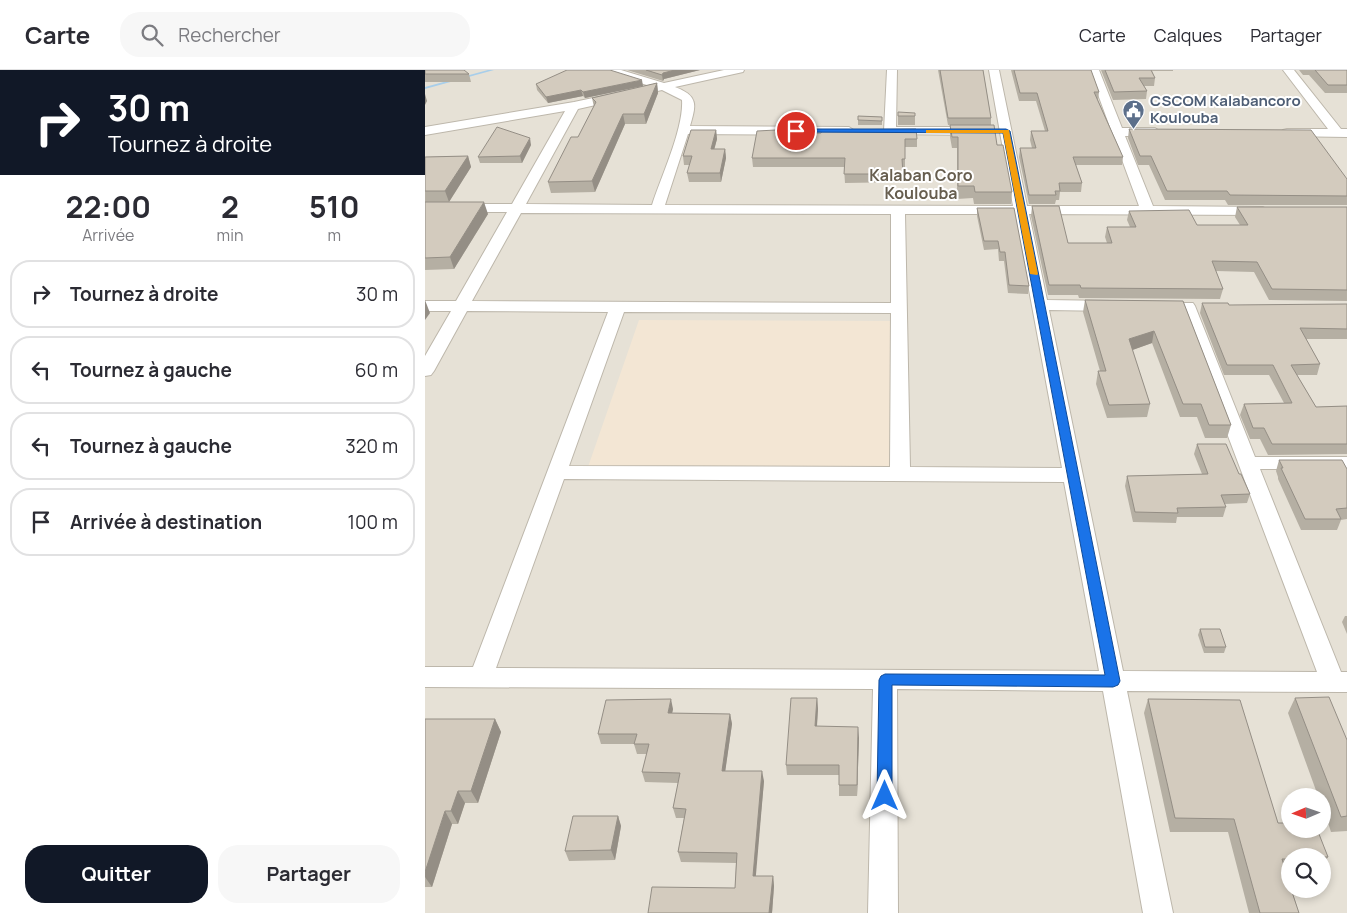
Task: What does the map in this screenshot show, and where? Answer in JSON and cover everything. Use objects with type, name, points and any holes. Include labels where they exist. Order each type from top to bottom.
[{"type":"street","points":[[609,70],[663,86],[686,97],[689,101],[683,130],[657,209]]},
{"type":"street","points":[[425,131],[574,106],[739,70]]},
{"type":"street","points":[[892,70],[885,131],[997,131]]},
{"type":"street","points":[[994,70],[997,131],[1021,210],[1158,913]]},
{"type":"street","points":[[1094,70],[1147,210]]},
{"type":"street","points":[[1288,70],[1342,133]]},
{"type":"street","points":[[425,371],[574,106]]},
{"type":"street","points":[[683,130],[861,131]]},
{"type":"street","points":[[1117,132],[1167,132]]},
{"type":"street","points":[[1277,133],[1342,133]]},
{"type":"street","points":[[425,208],[1277,210]]},
{"type":"street","points":[[898,209],[900,474]]},
{"type":"street","points":[[425,306],[899,308]]},
{"type":"street","points":[[1040,306],[1128,306]]},
{"type":"street","points":[[425,677],[1340,682],[1248,463],[1187,306]]},
{"type":"street","points":[[481,677],[618,307]]},
{"type":"street","points":[[1248,463],[1347,463]]},
{"type":"street","points":[[557,472],[1073,475]]},
{"type":"street","points":[[883,913],[885,680]]},
{"type":"shaded area","points":[[425,70],[1347,70],[1347,913],[425,913]]},
{"type":"shaded area","points":[[639,320],[898,321],[892,469],[588,467]]},
{"type":"building","points":[[425,70],[464,70],[469,74],[425,74]]},
{"type":"building","points":[[567,70],[610,70],[642,80],[583,92],[581,90],[546,97],[536,84]]},
{"type":"building","points":[[646,70],[675,70],[663,73],[662,75]]},
{"type":"building","points":[[940,70],[983,70],[991,118],[948,118]]},
{"type":"building","points":[[1014,70],[1091,70],[1099,92],[1094,92],[1123,157],[1073,157],[1082,183],[1059,183],[1060,191],[1055,191],[1056,195],[1029,195],[1020,148],[1036,148],[1031,131],[1048,131],[1037,93],[1020,93]]},
{"type":"building","points":[[1105,70],[1151,70],[1155,78],[1139,78],[1147,91],[1114,92]]},
{"type":"building","points":[[1315,70],[1347,70],[1347,85],[1328,85]]},
{"type":"building","points":[[657,83],[644,114],[623,114],[592,181],[548,182],[571,137],[578,137],[596,102],[592,98]]},
{"type":"building","points":[[898,112],[915,113],[915,116],[898,116]]},
{"type":"building","points":[[858,116],[882,117],[882,121],[858,120]]},
{"type":"building","points":[[950,125],[994,125],[997,145],[1003,145],[1012,192],[975,192],[974,186],[958,186],[958,137],[952,137]]},
{"type":"building","points":[[497,127],[530,138],[520,156],[478,157]]},
{"type":"building","points":[[916,129],[917,139],[905,139],[905,159],[902,159],[903,174],[844,174],[845,158],[752,158],[757,131],[776,130],[776,134],[821,133],[822,130]]},
{"type":"building","points":[[1129,129],[1311,130],[1347,179],[1347,196],[1230,195],[1227,191],[1167,191],[1151,156],[1140,156]]},
{"type":"building","points":[[691,130],[716,130],[711,149],[725,149],[720,173],[687,173],[692,156],[683,156]]},
{"type":"building","points":[[468,156],[445,191],[425,191],[425,157]]},
{"type":"building","points":[[425,202],[484,202],[450,257],[425,258]]},
{"type":"building","points":[[1032,206],[1059,206],[1068,243],[1112,243],[1107,227],[1136,227],[1129,211],[1189,210],[1197,225],[1248,225],[1237,207],[1347,207],[1347,290],[1272,289],[1257,262],[1212,261],[1223,289],[1081,288],[1080,285],[1049,285]]},
{"type":"building","points":[[977,208],[1014,208],[1029,286],[1009,285],[1005,252],[1000,252],[998,241],[984,241]]},
{"type":"building","points":[[1085,300],[1183,301],[1231,425],[1209,425],[1201,404],[1183,404],[1154,331],[1129,339],[1150,404],[1109,405],[1098,371],[1106,371]]},
{"type":"building","points":[[1202,303],[1228,303],[1229,305],[1347,304],[1347,329],[1300,328],[1320,364],[1291,365],[1316,407],[1347,406],[1347,444],[1272,444],[1264,428],[1253,428],[1244,404],[1292,403],[1273,365],[1227,365]]},
{"type":"building","points":[[1197,444],[1226,444],[1250,494],[1221,495],[1226,507],[1177,508],[1178,513],[1135,512],[1127,476],[1208,474]]},
{"type":"building","points":[[1279,460],[1342,460],[1347,469],[1347,508],[1336,509],[1341,519],[1305,519]]},
{"type":"building","points":[[1200,629],[1220,629],[1226,647],[1205,647]]},
{"type":"building","points":[[1329,697],[1347,740],[1347,816],[1341,817],[1295,698]]},
{"type":"building","points":[[791,698],[817,698],[815,726],[858,727],[857,785],[839,785],[839,765],[786,765]]},
{"type":"building","points":[[671,699],[668,713],[730,714],[722,771],[762,771],[753,876],[773,876],[769,913],[648,913],[652,887],[735,888],[737,853],[678,852],[686,809],[673,808],[680,773],[642,772],[649,744],[634,744],[637,734],[598,734],[606,700]]},
{"type":"building","points":[[1148,699],[1240,700],[1278,823],[1281,823],[1281,838],[1321,838],[1324,848],[1281,848],[1281,898],[1294,898],[1299,913],[1260,913],[1234,819],[1175,818]]},
{"type":"building","points":[[425,719],[495,719],[471,791],[458,791],[451,811],[445,811],[425,872]]},
{"type":"building","points":[[573,816],[618,816],[611,850],[565,851]]},
{"type":"waterway","points":[[425,88],[492,70]]},
{"type":"slow traffic","points":[[928,131],[1006,131],[1034,274]]},
{"type":"place","name":"CSCOM Kalabancoro Koulouba","points":[[1134,129]]},
{"type":"district","name":"Kalaban Coro Koulouba","points":[[921,184]]},
{"type":"route","points":[[796,131],[1006,131],[1113,681],[885,680],[885,796]]}]
